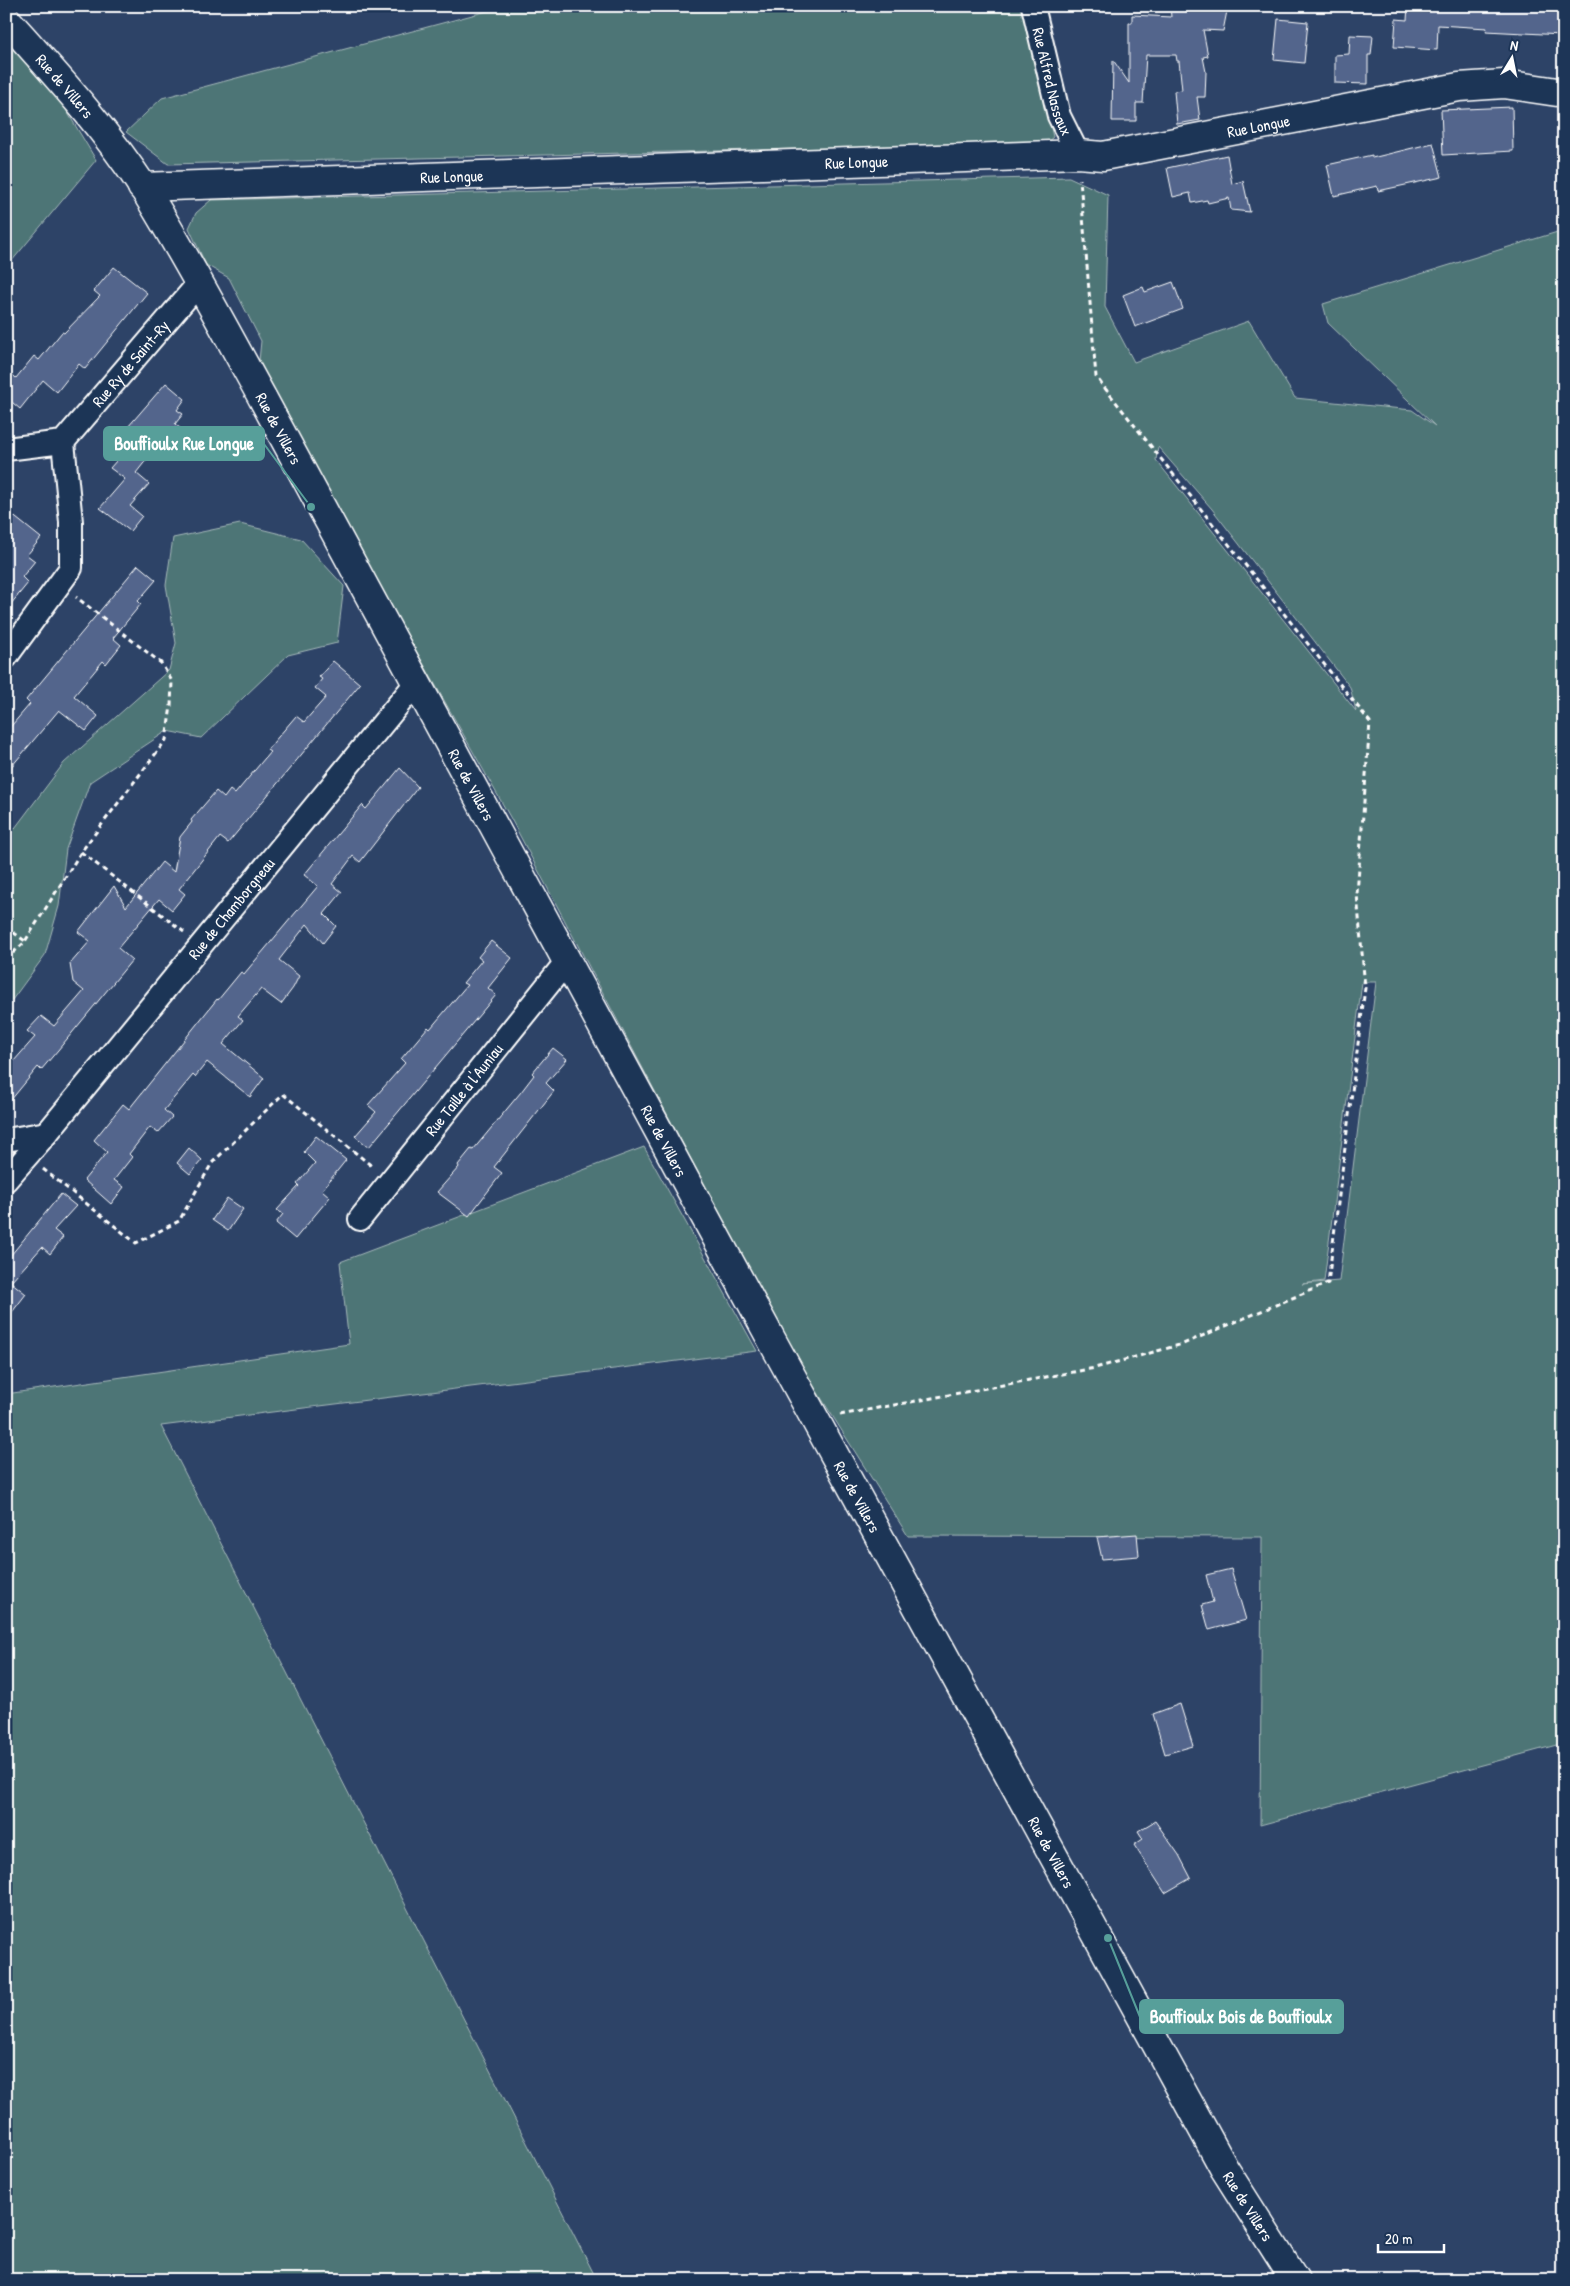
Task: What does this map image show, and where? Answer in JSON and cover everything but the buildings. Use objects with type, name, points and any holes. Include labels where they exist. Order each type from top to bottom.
[{"type":"street","name":"Rue Alfred Nassaux","points":[[1034,6],[1059,116],[1078,154]]},
{"type":"street","name":"Rue de Villers","points":[[6,19],[86,110],[142,186],[198,283],[264,399],[416,683],[1224,2168],[1295,2280]]},
{"type":"street","name":"Rue Longue","points":[[142,186],[1078,154],[1103,156],[1459,86],[1504,84],[1564,93]]},
{"type":"street","name":"Rue Ry de Saint-Ry","points":[[63,442],[198,283]]},
{"type":"street","points":[[6,449],[63,442],[71,522],[71,568],[6,657]]},
{"type":"street","name":"Rue de Chamborgneau","points":[[6,1180],[47,1133],[416,683]]},
{"type":"street","name":"Rue Taille à l'Auniau","points":[[360,1219],[567,961]]},
{"type":"street","points":[[6,1140],[47,1133]]},
{"type":"path","points":[[817,1419],[1095,1368],[1183,1344],[1328,1283],[1365,988],[1357,894],[1370,722],[1096,377],[1078,154]]},
{"type":"path","points":[[6,959],[25,941],[81,852],[166,740],[171,706],[172,681],[161,663],[59,585]]},
{"type":"path","points":[[81,852],[201,945]]},
{"type":"path","points":[[6,927],[25,941]]},
{"type":"path","points":[[27,1156],[136,1243],[178,1221],[212,1163],[283,1094],[391,1181]]},
{"type":"green space","points":[[506,6],[1023,6],[1053,137],[1046,143],[168,164],[126,132],[162,98]]},
{"type":"green space","points":[[6,24],[23,38],[96,160],[6,268]]},
{"type":"green space","points":[[1069,177],[1108,195],[1105,307],[1134,362],[1249,321],[1295,398],[1412,410],[1435,426],[1328,323],[1323,304],[1564,230],[1564,1743],[1260,1825],[1262,1537],[908,1536],[796,1358],[510,817],[258,371],[261,341],[229,278],[206,265],[189,228],[196,213],[211,200]],"holes":[[[1158,447],[1212,509],[1350,687],[1356,711],[1156,460]],[[1362,982],[1376,982],[1339,1281],[1302,1284],[1324,1281]]]},
{"type":"green space","points":[[240,524],[301,539],[344,586],[337,643],[288,655],[201,738],[167,731],[90,782],[66,849],[59,906],[45,955],[12,1000],[6,1004],[6,840],[64,763],[169,670],[176,643],[166,585],[173,538]]},
{"type":"green space","points":[[644,1147],[757,1351],[161,1426],[597,2280],[6,2280],[6,1394],[349,1344],[340,1262]]},
{"type":"place","name":"Bouffioulx Rue Longue","points":[[311,507]]},
{"type":"place","name":"Bouffioulx Bois de Bouffioulx","points":[[1108,1938]]}]
